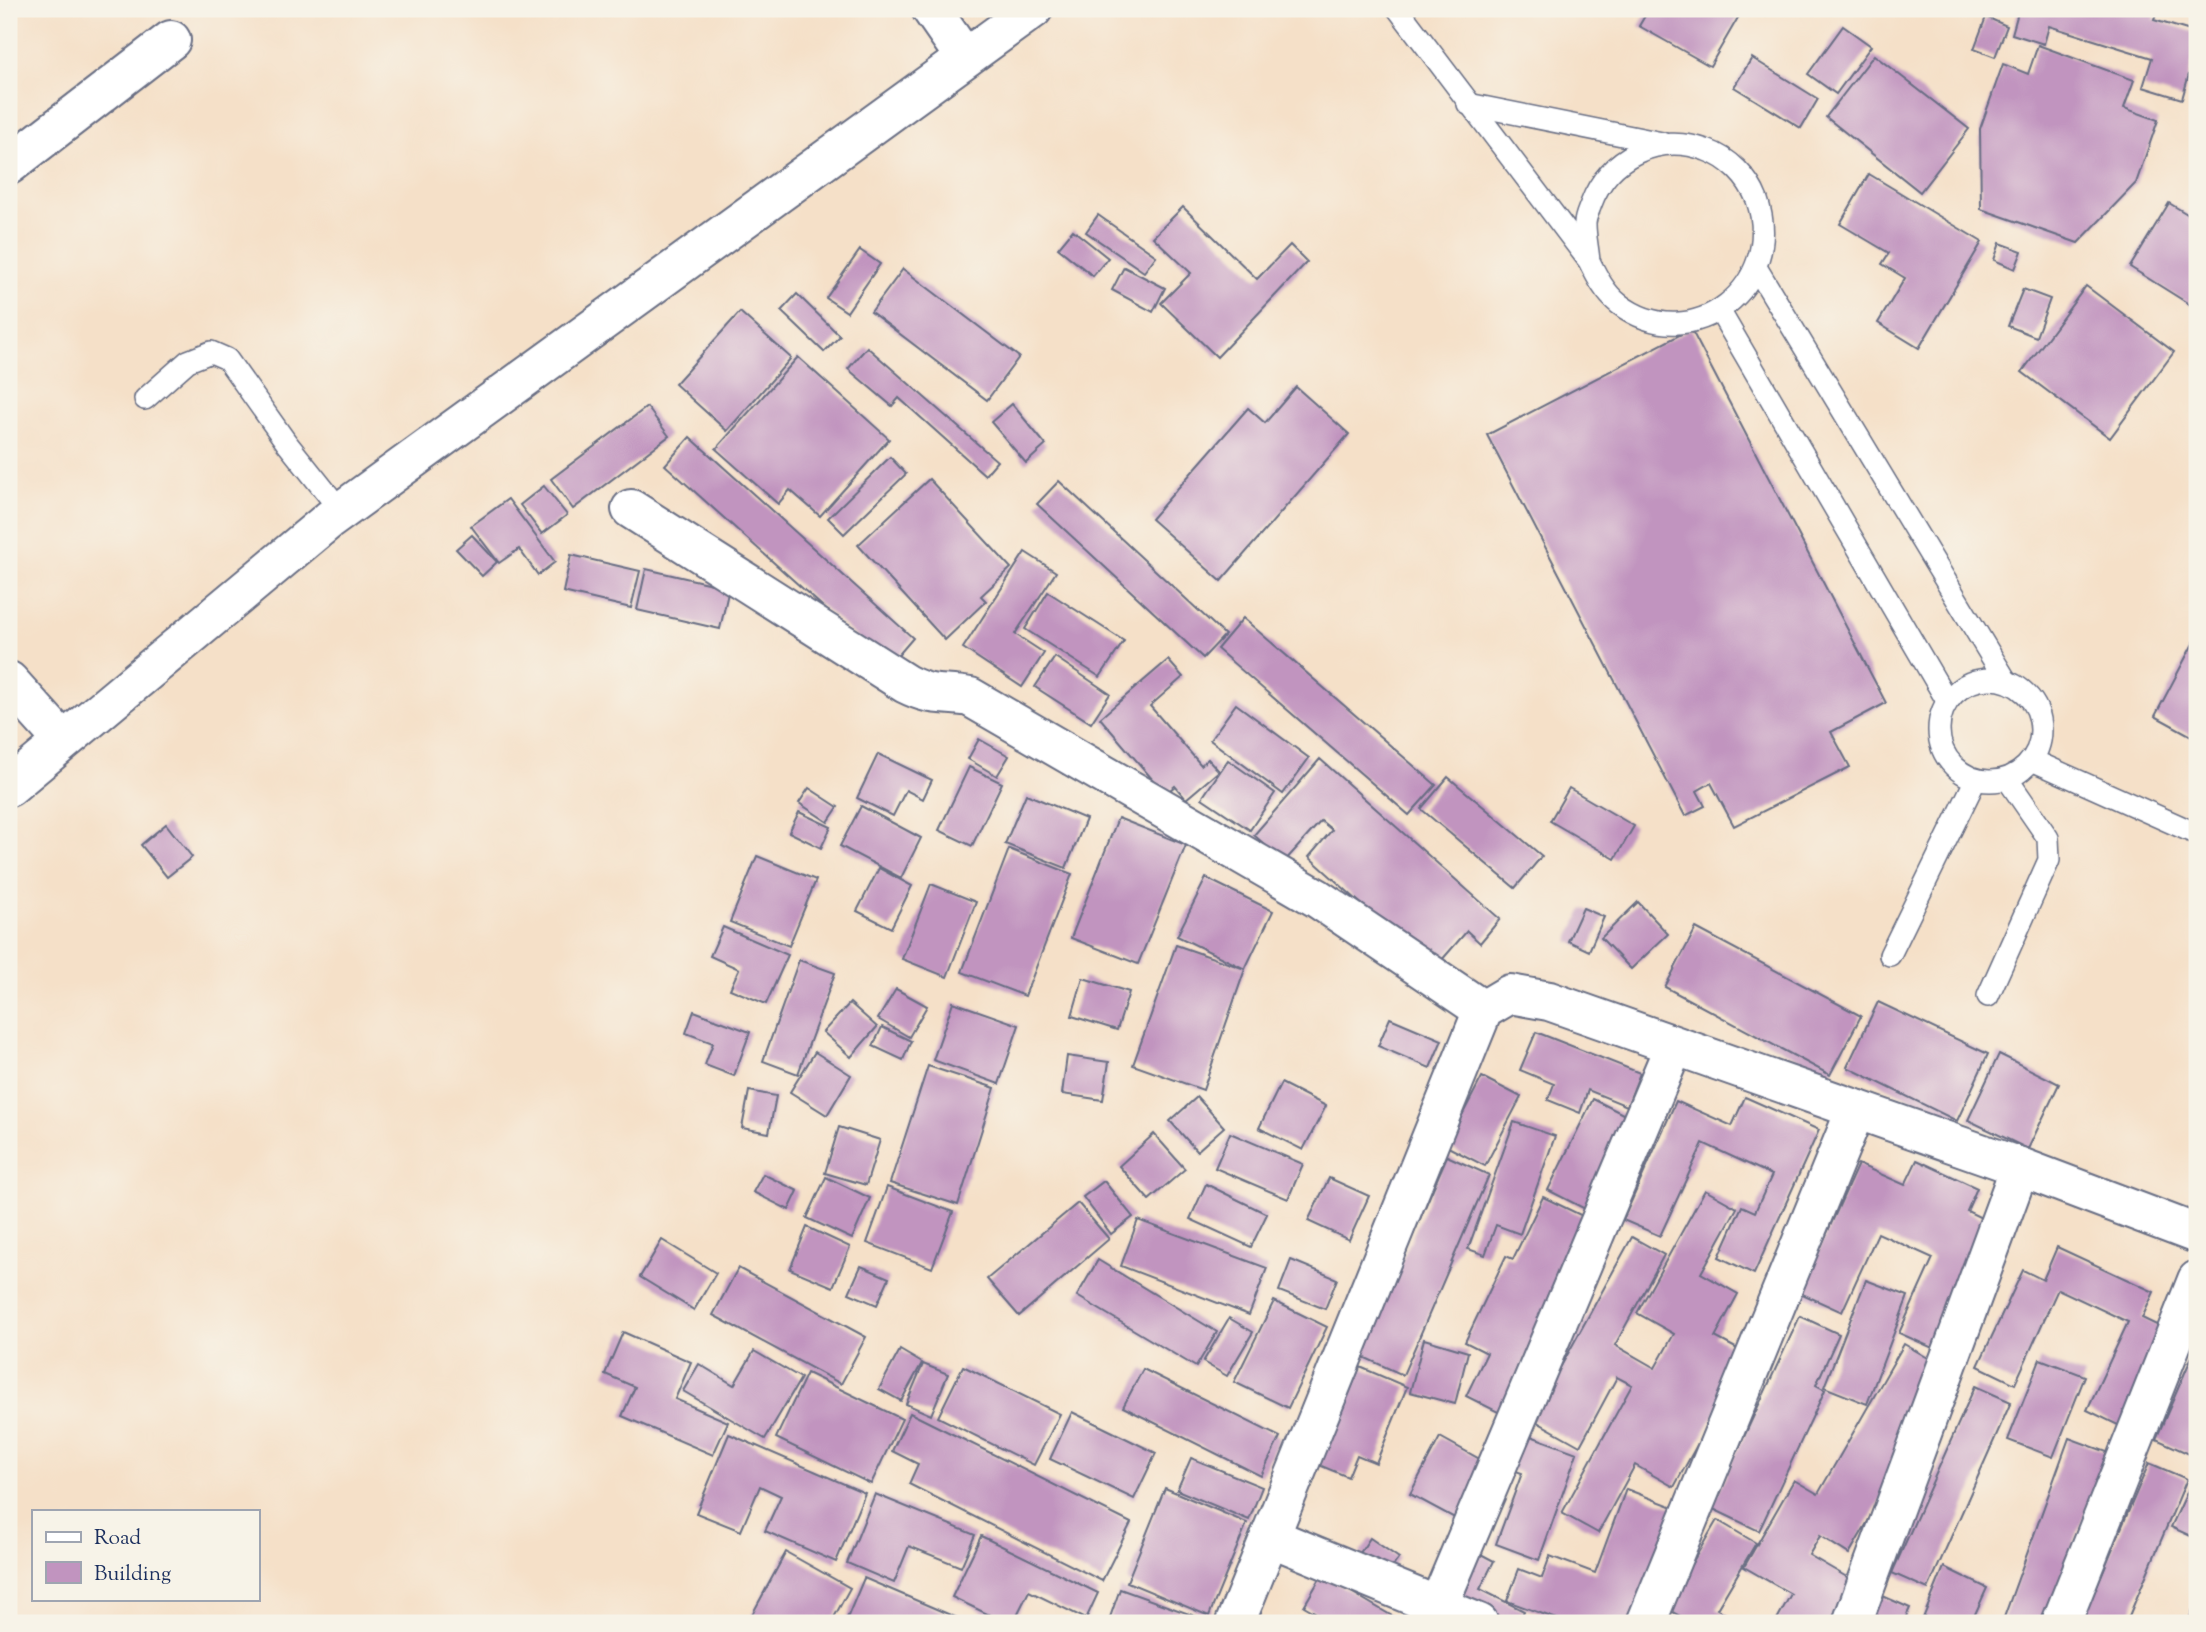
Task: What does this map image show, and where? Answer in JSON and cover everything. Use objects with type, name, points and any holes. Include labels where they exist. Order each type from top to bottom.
[{"type":"street","points":[[931,9],[965,58]]},
{"type":"street","points":[[9,787],[341,511],[1033,9]]},
{"type":"street","points":[[9,164],[171,40]]},
{"type":"street","points":[[631,509],[906,684],[930,696],[951,694],[970,697],[1306,891],[1483,1010]]},
{"type":"street","points":[[9,681],[63,741]]},
{"type":"street","points":[[1235,1623],[1483,1010],[1510,994],[1549,1001],[2020,1167],[2197,1234]]},
{"type":"street","points":[[1435,1615],[1674,1046]]},
{"type":"street","points":[[1646,1623],[1856,1109]]},
{"type":"street","points":[[1852,1623],[2020,1167]]},
{"type":"street","points":[[2061,1623],[2197,1280]]},
{"type":"street","points":[[1270,1537],[1435,1615],[1479,1623]]},
{"type":"lane","points":[[1398,9],[1468,104],[1589,261],[1601,285],[1619,304],[1643,316],[1669,322],[1695,320],[1720,310],[1741,293],[1757,269],[1763,243],[1762,217],[1753,191],[1738,169],[1716,153],[1690,144],[1663,143],[1468,104]]},
{"type":"lane","points":[[1589,261],[1585,222],[1598,185],[1626,156],[1663,143]]},
{"type":"lane","points":[[1757,269],[2005,679],[2032,698],[2043,729],[2034,761],[2008,780],[1975,781],[1948,762],[1937,731],[1946,699],[1972,680],[2005,679]]},
{"type":"lane","points":[[1720,310],[1946,699]]},
{"type":"lane","points":[[145,399],[188,360],[211,352],[227,359],[286,442],[341,511]]},
{"type":"lane","points":[[2034,761],[2197,834]]},
{"type":"lane","points":[[1989,996],[2049,860],[2048,838],[2008,780]]},
{"type":"lane","points":[[1890,955],[1975,781]]},
{"type":"building","points":[[1649,9],[1743,9],[1710,66],[1639,26]]},
{"type":"building","points":[[2019,9],[2158,9],[2154,20],[2197,33],[2197,46],[2182,99],[2143,87],[2152,58],[2049,26],[2044,44],[2012,34]]},
{"type":"building","points":[[1986,17],[2007,26],[1995,57],[1974,49]]},
{"type":"building","points":[[1843,26],[1871,46],[1836,94],[1808,74]]},
{"type":"building","points":[[2038,45],[2134,80],[2124,108],[2158,120],[2136,183],[2078,243],[1981,209],[1980,129],[2003,64],[2028,74]]},
{"type":"building","points":[[1874,55],[1969,129],[1920,192],[1826,117]]},
{"type":"building","points":[[1752,58],[1818,99],[1801,128],[1734,87]]},
{"type":"building","points":[[1869,174],[1982,242],[1919,348],[1878,323],[1905,278],[1882,264],[1889,253],[1840,224]]},
{"type":"building","points":[[2169,203],[2197,220],[2197,309],[2130,267]]},
{"type":"building","points":[[1183,207],[1257,279],[1290,245],[1307,262],[1217,357],[1161,303],[1191,273],[1153,237]]},
{"type":"building","points":[[1098,215],[1156,256],[1144,272],[1086,232]]},
{"type":"building","points":[[1073,230],[1108,258],[1093,276],[1058,248]]},
{"type":"building","points":[[2000,243],[2022,251],[2015,269],[1994,260]]},
{"type":"building","points":[[860,250],[880,264],[847,312],[826,298]]},
{"type":"building","points":[[1124,267],[1165,288],[1153,312],[1112,290]]},
{"type":"building","points":[[903,269],[1019,357],[987,400],[871,312]]},
{"type":"building","points":[[2086,286],[2174,352],[2110,438],[2022,372]]},
{"type":"building","points":[[2023,289],[2050,299],[2036,337],[2008,326]]},
{"type":"building","points":[[797,294],[840,336],[824,352],[781,311]]},
{"type":"building","points":[[740,312],[791,358],[727,431],[675,384]]},
{"type":"building","points":[[1691,329],[1886,703],[1831,732],[1850,767],[1734,826],[1711,783],[1697,791],[1705,806],[1685,816],[1487,435]]},
{"type":"building","points":[[867,347],[997,461],[985,475],[899,398],[892,406],[848,369]]},
{"type":"building","points":[[798,357],[889,439],[820,516],[790,490],[778,504],[716,449]]},
{"type":"building","points":[[1296,387],[1349,434],[1221,581],[1151,519],[1248,408],[1265,423]]},
{"type":"building","points":[[1012,404],[1046,445],[1026,463],[991,422]]},
{"type":"building","points":[[647,407],[669,436],[573,509],[551,479]]},
{"type":"building","points":[[690,437],[913,638],[889,666],[665,465]]},
{"type":"building","points":[[890,457],[906,474],[844,534],[828,518]]},
{"type":"building","points":[[929,479],[1011,568],[981,596],[986,601],[945,640],[858,545]]},
{"type":"building","points":[[1059,481],[1225,635],[1203,658],[1037,504]]},
{"type":"building","points":[[544,486],[567,515],[542,534],[520,505]]},
{"type":"building","points":[[508,499],[555,562],[538,575],[519,549],[499,563],[471,526]]},
{"type":"building","points":[[472,535],[497,562],[482,576],[456,549]]},
{"type":"building","points":[[1025,552],[1056,572],[1015,634],[1044,653],[1022,687],[963,648]]},
{"type":"building","points":[[571,555],[640,571],[631,608],[563,592]]},
{"type":"building","points":[[646,569],[729,588],[720,629],[637,610]]},
{"type":"building","points":[[1048,592],[1124,641],[1100,677],[1025,629]]},
{"type":"building","points":[[1243,618],[1436,785],[1409,815],[1217,649]]},
{"type":"building","points":[[2197,636],[2197,739],[2155,716]]},
{"type":"building","points":[[1055,657],[1110,694],[1091,723],[1035,687]]},
{"type":"building","points":[[1168,660],[1183,677],[1150,706],[1201,765],[1208,759],[1219,771],[1186,799],[1175,786],[1165,794],[1100,718]]},
{"type":"building","points":[[1236,704],[1309,758],[1283,794],[1210,740]]},
{"type":"building","points":[[979,739],[1009,756],[997,776],[968,759]]},
{"type":"building","points":[[878,754],[932,780],[923,799],[906,790],[893,816],[857,798]]},
{"type":"building","points":[[1320,759],[1500,919],[1480,943],[1467,931],[1434,969],[1309,857],[1332,830],[1321,821],[1284,862],[1254,835]]},
{"type":"building","points":[[1228,760],[1275,793],[1250,830],[1202,798]]},
{"type":"building","points":[[969,767],[1002,783],[972,846],[939,830]]},
{"type":"building","points":[[1448,777],[1542,856],[1515,888],[1421,809]]},
{"type":"building","points":[[809,788],[838,807],[828,822],[799,803]]},
{"type":"building","points":[[1569,788],[1634,826],[1615,859],[1550,821]]},
{"type":"building","points":[[1026,794],[1086,819],[1066,868],[1005,844]]},
{"type":"building","points":[[861,806],[921,838],[901,878],[840,846]]},
{"type":"building","points":[[799,812],[831,827],[821,848],[789,832]]},
{"type":"building","points":[[1118,818],[1186,845],[1138,964],[1071,938]]},
{"type":"building","points":[[166,824],[192,857],[167,877],[141,845]]},
{"type":"building","points":[[1009,849],[1072,874],[1025,996],[962,972]]},
{"type":"building","points":[[757,856],[816,880],[789,946],[730,922]]},
{"type":"building","points":[[879,868],[912,886],[891,928],[857,911]]},
{"type":"building","points":[[1206,878],[1273,911],[1245,969],[1177,936]]},
{"type":"building","points":[[931,884],[976,902],[947,977],[902,959]]},
{"type":"building","points":[[1638,902],[1668,934],[1631,969],[1601,938]]},
{"type":"building","points":[[1583,908],[1604,917],[1589,951],[1568,941]]},
{"type":"building","points":[[723,927],[788,955],[766,1004],[730,989],[739,969],[710,956]]},
{"type":"building","points":[[1696,928],[1861,1016],[1830,1075],[1665,987]]},
{"type":"building","points":[[1176,945],[1245,969],[1203,1090],[1133,1065]]},
{"type":"building","points":[[799,960],[835,973],[798,1074],[763,1061]]},
{"type":"building","points":[[1083,978],[1129,992],[1117,1030],[1072,1016]]},
{"type":"building","points":[[896,989],[927,1006],[909,1037],[878,1019]]},
{"type":"building","points":[[953,1002],[1019,1025],[999,1084],[933,1060]]},
{"type":"building","points":[[1878,1002],[1988,1054],[1957,1121],[1847,1067]]},
{"type":"building","points":[[850,1003],[877,1027],[851,1057],[823,1032]]},
{"type":"building","points":[[694,1011],[750,1032],[734,1076],[705,1065],[713,1043],[686,1033]]},
{"type":"building","points":[[1390,1018],[1442,1040],[1430,1068],[1378,1046]]},
{"type":"building","points":[[882,1027],[911,1041],[903,1060],[873,1046]]},
{"type":"building","points":[[1536,1032],[1640,1073],[1627,1106],[1588,1090],[1580,1113],[1548,1100],[1554,1084],[1520,1070]]},
{"type":"building","points":[[815,1052],[851,1075],[827,1115],[790,1092]]},
{"type":"building","points":[[1999,1054],[2059,1084],[2028,1149],[1968,1120]]},
{"type":"building","points":[[1067,1056],[1109,1062],[1103,1100],[1062,1094]]},
{"type":"building","points":[[928,1066],[995,1088],[958,1205],[890,1183]]},
{"type":"building","points":[[1482,1077],[1521,1097],[1485,1166],[1446,1146]]},
{"type":"building","points":[[1281,1083],[1326,1106],[1303,1150],[1259,1128]]},
{"type":"building","points":[[749,1091],[776,1096],[769,1133],[742,1128]]},
{"type":"building","points":[[1197,1097],[1224,1127],[1197,1151],[1170,1121]]},
{"type":"building","points":[[1745,1097],[1819,1130],[1754,1274],[1719,1257],[1742,1206],[1755,1212],[1772,1175],[1703,1143],[1660,1236],[1623,1220],[1676,1101],[1732,1126]]},
{"type":"building","points":[[1593,1099],[1635,1120],[1589,1211],[1548,1190]]},
{"type":"building","points":[[1514,1122],[1555,1136],[1520,1234],[1496,1225],[1485,1255],[1468,1249]]},
{"type":"building","points":[[839,1127],[880,1140],[866,1185],[825,1173]]},
{"type":"building","points":[[1230,1133],[1303,1164],[1288,1199],[1215,1168]]},
{"type":"building","points":[[1154,1134],[1185,1169],[1149,1200],[1119,1166]]},
{"type":"building","points":[[1447,1156],[1489,1175],[1403,1375],[1361,1356]]},
{"type":"building","points":[[1917,1160],[1977,1188],[1967,1211],[2002,1228],[1946,1354],[1899,1333],[1933,1258],[1878,1233],[1842,1312],[1800,1293],[1858,1164],[1905,1185]]},
{"type":"building","points":[[763,1174],[798,1191],[789,1210],[753,1192]]},
{"type":"building","points":[[826,1177],[870,1198],[852,1239],[807,1218]]},
{"type":"building","points":[[1329,1178],[1369,1196],[1349,1240],[1308,1221]]},
{"type":"building","points":[[1104,1181],[1133,1217],[1111,1234],[1083,1197]]},
{"type":"building","points":[[1206,1184],[1267,1214],[1251,1247],[1190,1219]]},
{"type":"building","points":[[887,1187],[953,1212],[932,1268],[867,1243]]},
{"type":"building","points":[[1705,1190],[1737,1208],[1701,1273],[1738,1294],[1715,1337],[1747,1354],[1674,1487],[1635,1465],[1598,1533],[1562,1513],[1632,1385],[1617,1377],[1580,1446],[1532,1419],[1632,1237],[1664,1255],[1615,1345],[1655,1368],[1674,1334],[1637,1313]]},
{"type":"building","points":[[1543,1197],[1593,1221],[1500,1413],[1466,1396],[1487,1353],[1465,1342],[1506,1256],[1513,1259]]},
{"type":"building","points":[[1078,1203],[1109,1239],[1019,1316],[987,1279]]},
{"type":"building","points":[[1138,1220],[1267,1268],[1249,1315],[1121,1266]]},
{"type":"building","points":[[807,1227],[850,1247],[833,1287],[790,1269]]},
{"type":"building","points":[[662,1240],[716,1273],[694,1310],[640,1277]]},
{"type":"building","points":[[2057,1247],[2154,1292],[2142,1318],[2169,1331],[2124,1428],[2087,1410],[2128,1322],[2058,1289],[2015,1384],[1978,1366],[2023,1270],[2043,1280]]},
{"type":"building","points":[[1098,1260],[1217,1332],[1196,1367],[1077,1296]]},
{"type":"building","points":[[1291,1260],[1337,1279],[1325,1309],[1279,1291]]},
{"type":"building","points":[[861,1266],[889,1278],[877,1305],[849,1293]]},
{"type":"building","points":[[738,1268],[866,1337],[841,1384],[713,1315]]},
{"type":"building","points":[[1866,1280],[1908,1296],[1867,1404],[1824,1387]]},
{"type":"building","points":[[1274,1301],[1327,1327],[1288,1408],[1234,1382]]},
{"type":"building","points":[[1800,1316],[1839,1334],[1816,1385],[1825,1390],[1759,1531],[1711,1508]]},
{"type":"building","points":[[1229,1318],[1253,1332],[1227,1376],[1203,1362]]},
{"type":"building","points":[[623,1332],[691,1362],[675,1399],[728,1422],[713,1455],[622,1416],[635,1387],[605,1374]]},
{"type":"building","points":[[1424,1339],[1468,1352],[1455,1404],[1410,1392]]},
{"type":"building","points":[[1904,1344],[1954,1373],[1849,1554],[1820,1536],[1809,1555],[1857,1583],[1834,1623],[1775,1623],[1791,1594],[1744,1567],[1794,1480],[1818,1494]]},
{"type":"building","points":[[2197,1345],[2197,1455],[2196,1457],[2156,1439]]},
{"type":"building","points":[[900,1350],[922,1363],[901,1401],[879,1389]]},
{"type":"building","points":[[754,1351],[801,1378],[765,1439],[683,1391],[699,1364],[734,1385]]},
{"type":"building","points":[[2040,1359],[2085,1376],[2053,1457],[2008,1440]]},
{"type":"building","points":[[923,1364],[948,1374],[931,1415],[906,1404]]},
{"type":"building","points":[[963,1366],[1060,1414],[1034,1465],[938,1417]]},
{"type":"building","points":[[1360,1367],[1407,1387],[1376,1463],[1357,1455],[1348,1477],[1319,1465]]},
{"type":"building","points":[[1143,1369],[1280,1437],[1261,1476],[1123,1407]]},
{"type":"building","points":[[807,1373],[902,1419],[871,1484],[776,1438]]},
{"type":"building","points":[[1975,1386],[2011,1402],[1928,1589],[1892,1573]]},
{"type":"building","points":[[1072,1412],[1156,1453],[1134,1499],[1050,1459]]},
{"type":"building","points":[[910,1413],[1131,1523],[1102,1581],[909,1484],[918,1464],[892,1451]]},
{"type":"building","points":[[1520,1432],[1577,1453],[1539,1560],[1496,1544],[1522,1473],[1507,1468]]},
{"type":"building","points":[[729,1434],[865,1493],[836,1562],[765,1531],[781,1496],[760,1486],[741,1531],[696,1513]]},
{"type":"building","points":[[1440,1437],[1492,1466],[1462,1522],[1410,1494]]},
{"type":"building","points":[[2069,1438],[2107,1452],[2045,1623],[2002,1623]]},
{"type":"building","points":[[1191,1458],[1262,1487],[1249,1520],[1177,1490]]},
{"type":"building","points":[[2149,1463],[2187,1479],[2126,1623],[2081,1623]]},
{"type":"building","points":[[2197,1471],[2197,1539],[2171,1527]]},
{"type":"building","points":[[1165,1488],[1247,1523],[1209,1616],[1127,1582]]},
{"type":"building","points":[[1626,1489],[1676,1508],[1638,1623],[1568,1623],[1507,1601],[1519,1569],[1542,1578],[1550,1556],[1595,1573]]},
{"type":"building","points":[[875,1494],[975,1535],[961,1567],[909,1546],[894,1583],[847,1563]]},
{"type":"building","points":[[1717,1520],[1756,1543],[1717,1609],[1741,1623],[1692,1623],[1666,1608]]},
{"type":"building","points":[[981,1536],[1098,1593],[1086,1619],[1029,1591],[1013,1623],[1006,1623],[952,1597]]},
{"type":"building","points":[[1370,1538],[1399,1558],[1388,1573],[1360,1553]]},
{"type":"building","points":[[1475,1551],[1494,1561],[1480,1589],[1524,1611],[1519,1623],[1486,1623],[1448,1604]]},
{"type":"building","points":[[786,1552],[850,1588],[831,1623],[748,1622]]},
{"type":"building","points":[[1944,1567],[1987,1588],[1971,1623],[1921,1623]]},
{"type":"building","points":[[1322,1575],[1404,1623],[1334,1623],[1304,1606]]},
{"type":"building","points":[[864,1578],[969,1623],[845,1623]]},
{"type":"building","points":[[1120,1589],[1206,1620],[1205,1623],[1108,1623]]},
{"type":"building","points":[[1876,1593],[1910,1608],[1903,1623],[1863,1623]]},
{"type":"building","points":[[2197,1598],[2197,1623],[2188,1623]]}]
